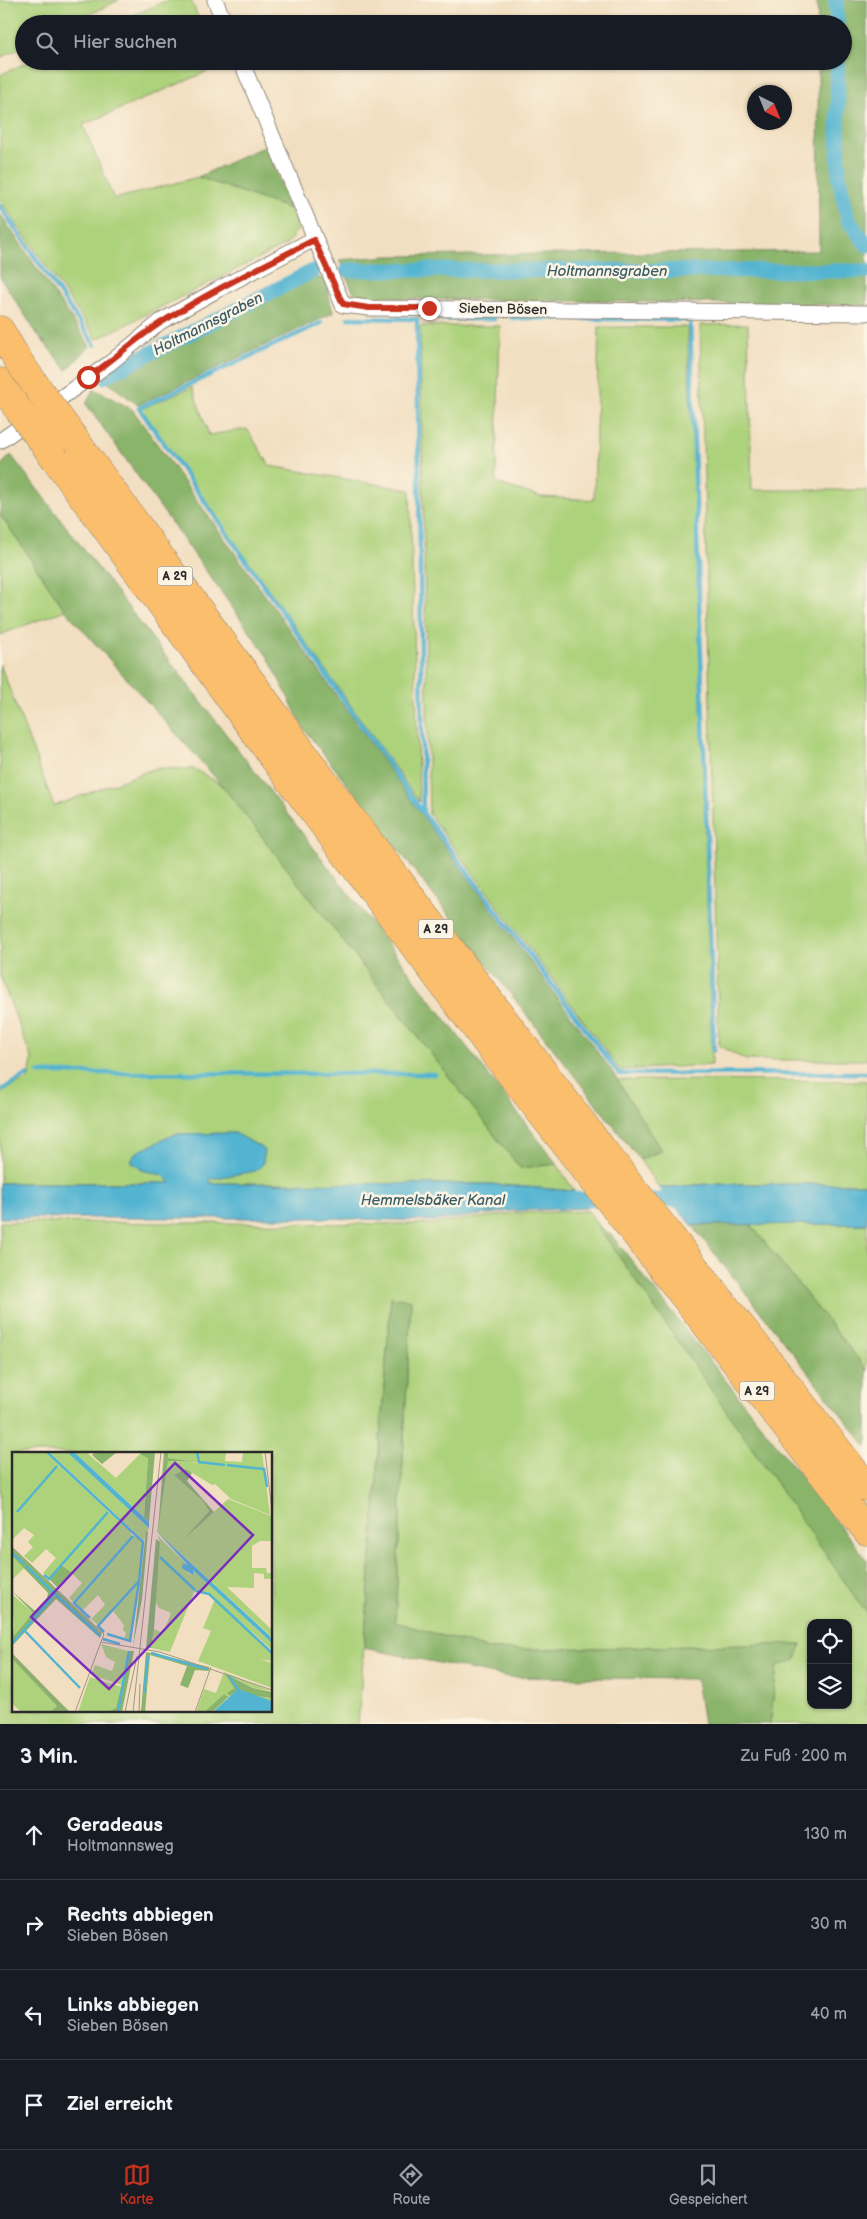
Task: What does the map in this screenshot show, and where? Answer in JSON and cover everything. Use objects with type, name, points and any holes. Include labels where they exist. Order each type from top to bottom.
[{"type":"highway","points":[[0,330],[18,362]]},
{"type":"highway","name":"A 29","points":[[0,336],[328,787],[596,1141],[867,1487]]},
{"type":"highway","name":"A 29","points":[[0,382],[6,418],[51,464],[129,560],[498,1058],[867,1531]]},
{"type":"street","points":[[215,0],[221,15]]},
{"type":"street","name":"Sieben Bösen","points":[[245,70],[298,195],[314,240],[343,304],[369,308],[867,313]]},
{"type":"street","points":[[6,418],[110,363],[160,322],[314,240]]},
{"type":"green space","points":[[0,0],[119,0],[88,15],[15,15],[15,50],[0,58]]},
{"type":"green space","points":[[168,0],[191,0],[197,15],[134,15]]},
{"type":"green space","points":[[817,0],[867,0],[867,305],[356,298],[339,260],[388,256],[819,251],[818,70],[852,70],[852,15],[818,15]]},
{"type":"green space","points":[[15,68],[15,70],[211,70],[83,125],[114,199],[198,177],[290,209],[298,229],[287,244],[97,339],[0,200],[0,75]]},
{"type":"green space","points":[[267,145],[290,209],[198,177]]},
{"type":"green space","points":[[0,214],[90,346],[67,370],[38,335],[0,277]]},
{"type":"green space","points":[[314,277],[325,279],[333,313],[138,405],[106,381]]},
{"type":"green space","points":[[748,324],[752,490],[867,490],[867,1060],[746,1060],[719,1046],[700,325]]},
{"type":"green space","points":[[420,326],[500,326],[496,483],[541,497],[594,500],[599,327],[687,327],[695,506],[712,1065],[620,1070],[429,814]]},
{"type":"green space","points":[[192,387],[209,435],[247,429],[270,466],[410,490],[419,802],[141,409]]},
{"type":"green space","points":[[94,389],[132,409],[436,835],[611,1070],[661,1150],[640,1160],[304,729],[268,657],[86,404]]},
{"type":"green space","points":[[11,455],[557,1164],[520,1168],[221,784],[65,610],[0,514],[0,466]]},
{"type":"green space","points":[[0,514],[65,610],[0,635]]},
{"type":"green space","points":[[0,664],[54,806],[156,768],[194,769],[221,784],[520,1168],[557,1164],[574,1191],[491,1184],[210,1183],[209,1179],[228,1175],[264,1149],[235,1133],[175,1134],[131,1161],[142,1170],[163,1175],[172,1183],[0,1183],[0,1095],[9,1088],[29,1079],[32,1059],[0,976]]},
{"type":"green space","points":[[615,1080],[867,1081],[867,1184],[708,1184],[659,1188],[640,1160],[661,1151]]},
{"type":"green space","points":[[588,1211],[867,1614],[867,1724],[770,1724],[777,1666],[800,1644],[491,1650],[395,1622],[411,1301],[391,1297],[358,1724],[0,1724],[0,1222],[430,1224],[516,1213]]},
{"type":"green space","points":[[750,1224],[867,1224],[867,1370]]},
{"type":"green space","points":[[750,1224],[867,1370],[867,1447],[692,1225]]},
{"type":"green space","points":[[597,1225],[612,1236],[867,1560],[867,1614]]},
{"type":"green space","points":[[391,1297],[411,1300],[395,1622],[491,1650],[801,1644],[796,1660],[777,1666],[770,1724],[703,1724],[696,1679],[509,1677],[364,1648]]},
{"type":"water","points":[[235,1133],[264,1149],[263,1164],[256,1171],[210,1179],[210,1183],[491,1184],[574,1191],[587,1208],[510,1211],[434,1221],[320,1218],[0,1218],[0,1183],[171,1183],[163,1175],[142,1170],[131,1161],[135,1153],[175,1134]]},
{"type":"water","points":[[708,1184],[867,1184],[867,1224],[692,1225],[659,1188]]},
{"type":"waterway","points":[[836,0],[837,15]]},
{"type":"waterway","points":[[837,70],[839,176],[848,220],[867,245]]},
{"type":"waterway","points":[[0,206],[95,345]]},
{"type":"waterway","name":"Holtmannsgraben","points":[[347,270],[867,271]]},
{"type":"waterway","name":"Holtmannsgraben","points":[[103,377],[313,271]]},
{"type":"waterway","points":[[348,318],[417,319],[423,813],[619,1074],[867,1073]]},
{"type":"waterway","points":[[512,318],[690,320],[714,1051]]},
{"type":"waterway","points":[[440,319],[494,319]]},
{"type":"waterway","points":[[321,323],[139,408],[423,813]]},
{"type":"waterway","points":[[39,1073],[435,1074]]},
{"type":"waterway","points":[[0,1091],[27,1075]]},
{"type":"waterway","name":"Hemmelsbäker Kanal","points":[[561,1199],[611,1200]]},
{"type":"waterway","name":"Hemmelsbäker Kanal","points":[[639,1200],[688,1200]]},
{"type":"route","points":[[88,377],[110,363],[160,322],[314,240],[343,304],[369,308],[429,308]]}]
